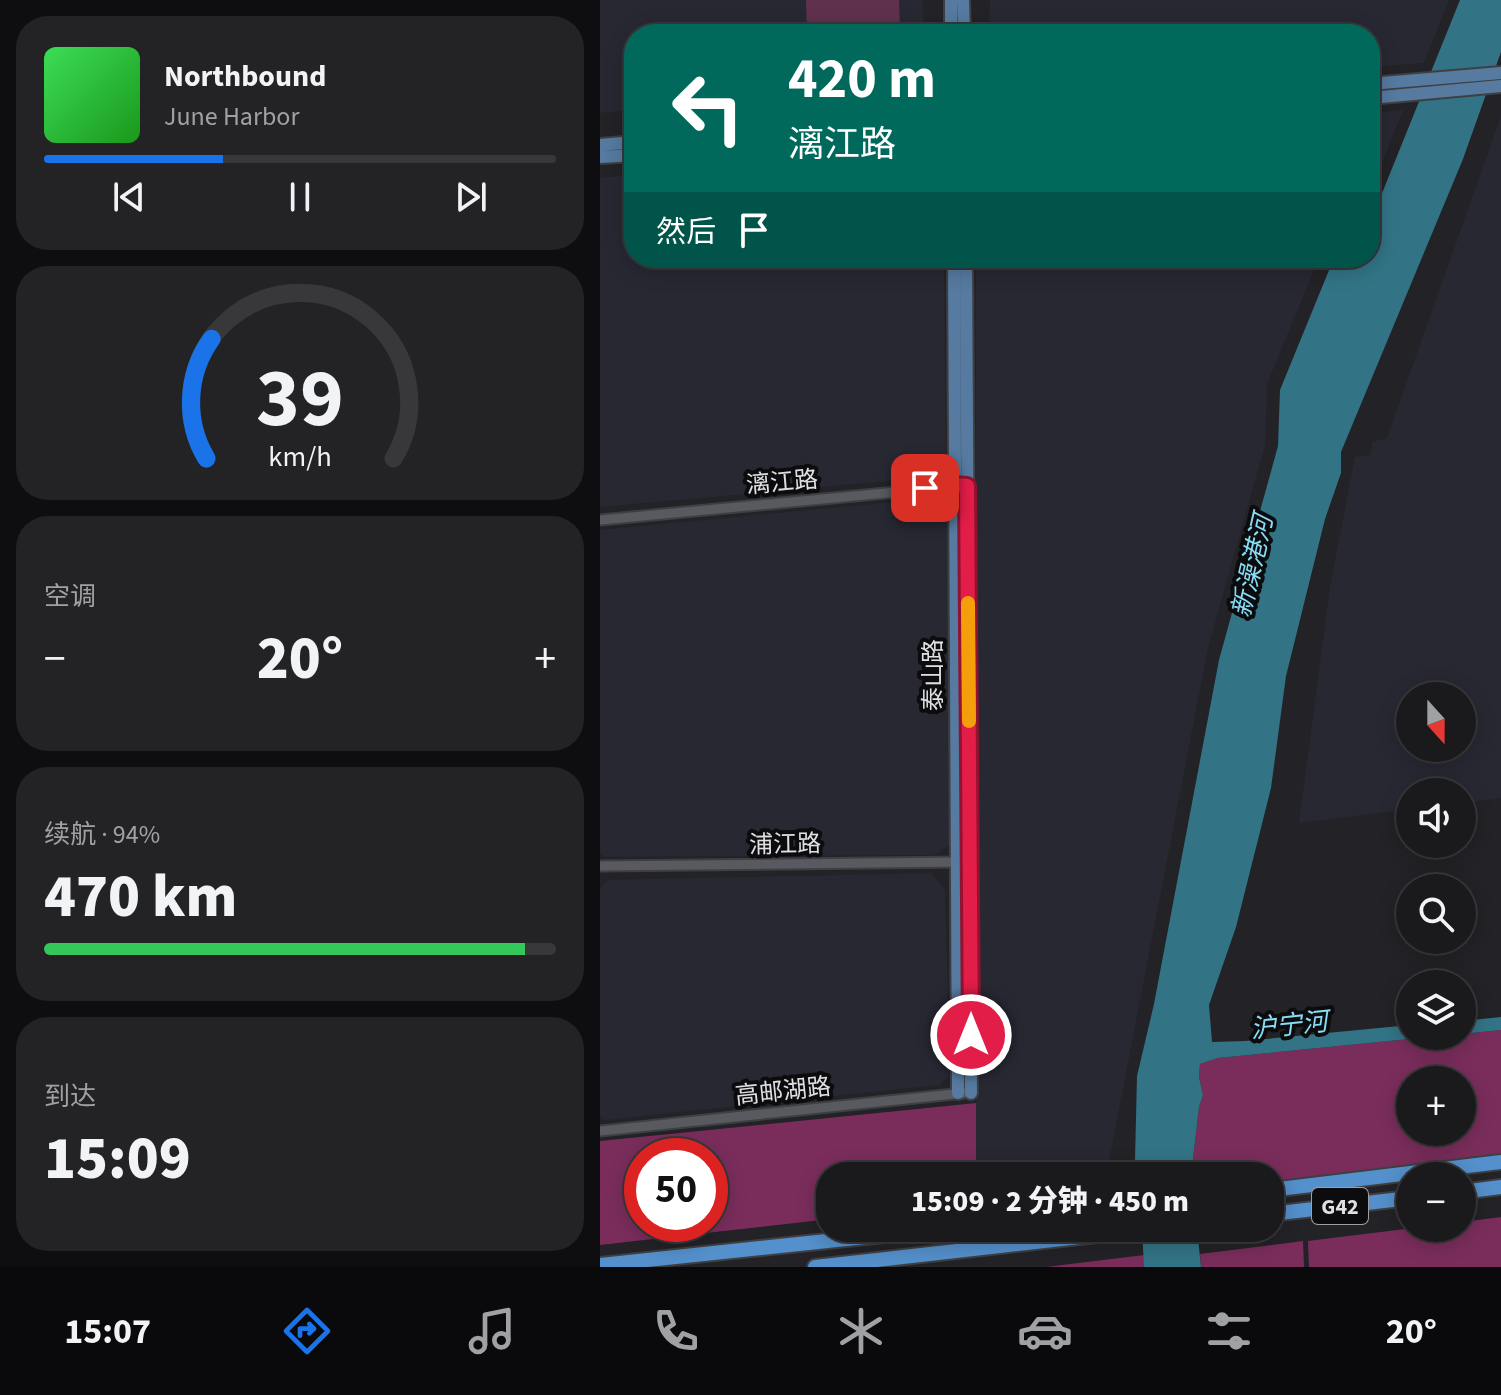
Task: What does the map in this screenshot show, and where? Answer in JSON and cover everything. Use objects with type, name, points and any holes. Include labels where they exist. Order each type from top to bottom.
[{"type":"highway","name":"G42","points":[[1284,1188],[1501,1162]]},
{"type":"highway","points":[[1476,1190],[1501,1187]]},
{"type":"highway","name":"G42","points":[[1284,1212],[1396,1200]]},
{"type":"highway","points":[[600,1265],[818,1242]]},
{"type":"highway","points":[[815,1267],[1039,1242]]},
{"type":"main road","points":[[951,0],[951,24]]},
{"type":"main road","points":[[963,0],[964,24]]},
{"type":"main road","points":[[1380,83],[1501,73]]},
{"type":"main road","points":[[1380,97],[1499,86]]},
{"type":"main road","points":[[600,145],[624,143]]},
{"type":"main road","points":[[600,157],[624,156]]},
{"type":"main road","name":"泰山路","points":[[954,268],[961,486],[964,1093]]},
{"type":"main road","name":"泰山路","points":[[961,486],[966,268]]},
{"type":"street","name":"漓江路","points":[[600,520],[961,486]]},
{"type":"street","name":"浦江路","points":[[600,866],[963,863]]},
{"type":"street","name":"高邮湖路","points":[[600,1131],[964,1093]]},
{"type":"shaded area","points":[[600,0],[923,0],[924,24],[624,24],[624,111],[600,113]]},
{"type":"shaded area","points":[[806,0],[899,0],[900,24],[807,24]]},
{"type":"shaded area","points":[[990,0],[1449,0],[1424,63],[1380,66],[1380,24],[989,24]]},
{"type":"shaded area","points":[[1403,110],[1380,168],[1380,112]]},
{"type":"shaded area","points":[[1501,116],[1501,798],[1476,801],[1476,778],[1396,778],[1396,811],[1299,823],[1330,587],[1355,457],[1371,455],[1372,442],[1387,438]]},
{"type":"shaded area","points":[[624,176],[624,268],[944,268],[946,465],[931,477],[600,507],[600,178]]},
{"type":"shaded area","points":[[976,268],[1315,268],[1267,384],[1265,445],[1208,648],[1109,1162],[976,1162]]},
{"type":"shaded area","points":[[935,498],[947,510],[951,843],[935,855],[605,857],[600,853],[600,530]]},
{"type":"shaded area","points":[[931,873],[945,889],[950,1075],[939,1085],[604,1120],[600,1115],[600,889],[608,880]]},
{"type":"shaded area","points":[[1501,1030],[1501,1156],[1450,1162],[1396,1162],[1396,1168],[1284,1181],[1284,1162],[1193,1162],[1203,1095],[1200,1064],[1218,1058],[1396,1040],[1396,1050],[1476,1050],[1476,1033]]},
{"type":"shaded area","points":[[976,1103],[976,1162],[816,1162],[816,1221],[728,1231],[728,1138],[630,1138]]},
{"type":"shaded area","points":[[624,1139],[624,1242],[627,1242],[600,1245],[600,1141]]},
{"type":"shaded area","points":[[1501,1217],[1501,1267],[1309,1267],[1308,1241],[1396,1230],[1396,1242],[1476,1242],[1476,1220]]},
{"type":"shaded area","points":[[1303,1241],[1304,1267],[1201,1267],[1200,1254]]},
{"type":"shaded area","points":[[1144,1255],[1144,1267],[1046,1267]]},
{"type":"water","name":"新澡港河","points":[[1460,0],[1501,0],[1501,52],[1463,159],[1341,452],[1341,473],[1325,519],[1286,676],[1271,788],[1236,927],[1209,1005],[1212,1042],[1396,1026],[1396,1040],[1218,1058],[1200,1064],[1203,1095],[1193,1162],[1135,1162],[1137,1076],[1154,1004],[1219,660],[1278,446],[1280,390],[1330,268],[1380,268],[1380,198]]},
{"type":"water","points":[[1501,1017],[1501,1030],[1476,1033],[1476,1020]]},
{"type":"water","points":[[1143,1242],[1198,1242],[1201,1267],[1144,1267]]},
{"type":"slow traffic","points":[[968,603],[969,721]]},
{"type":"route","points":[[925,488],[967,486],[971,1035]]},
{"type":"water label","name":"沪宁河","points":[[1289,1025]]}]
